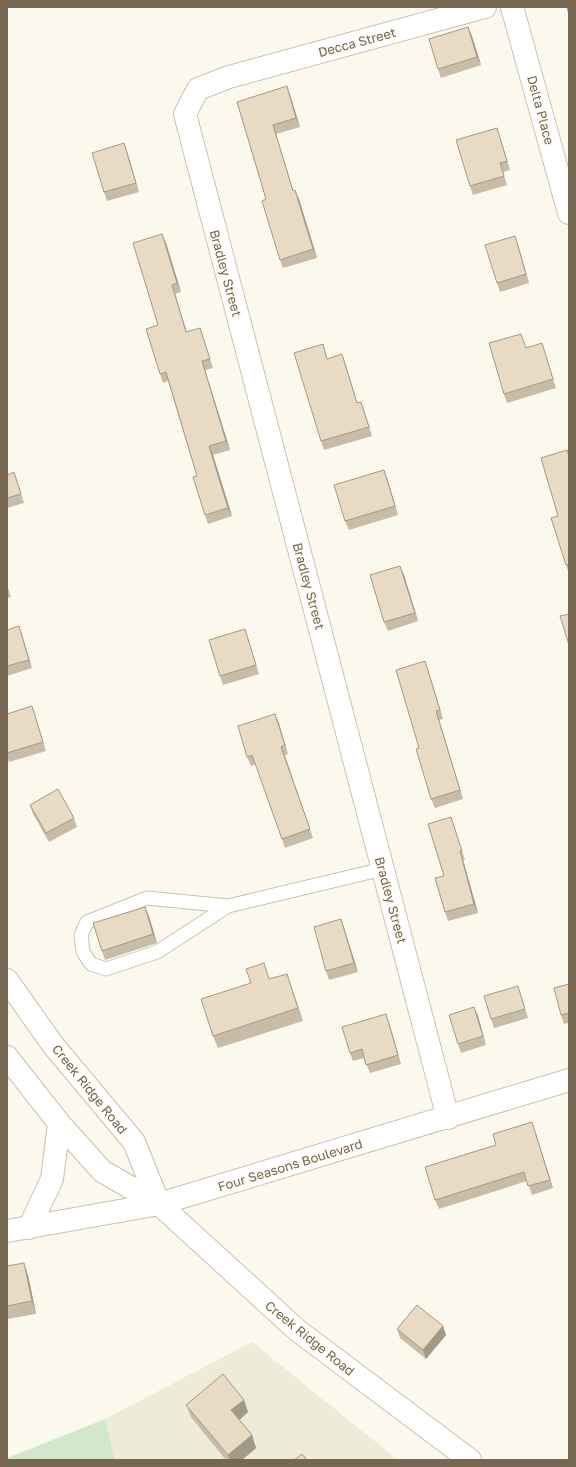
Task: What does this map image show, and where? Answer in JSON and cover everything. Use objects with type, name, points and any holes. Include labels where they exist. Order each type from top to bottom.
[{"type":"street","name":"Decca Street","points":[[229,78],[485,7]]},
{"type":"street","name":"Delta Place","points":[[512,7],[569,213]]},
{"type":"street","name":"Bradley Street","points":[[229,78],[198,89],[185,114],[448,1118]]},
{"type":"street","name":"Creek Ridge Road","points":[[7,980],[53,1045],[134,1142],[159,1204]]},
{"type":"street","name":"Creek Ridge Road","points":[[7,1057],[59,1123],[102,1171],[159,1204],[297,1330],[470,1460]]},
{"type":"street","name":"Four Seasons Boulevard","points":[[7,1232],[159,1204],[448,1118],[569,1080]]},
{"type":"street","points":[[29,1228],[52,1178],[59,1123]]},
{"type":"lane","points":[[228,906],[157,952],[106,969],[91,964],[83,952],[81,935],[87,922],[147,898],[228,906],[383,869]]},
{"type":"shaded area","points":[[252,1342],[398,1460],[115,1460],[105,1419]]},
{"type":"green space","points":[[105,1419],[115,1460],[7,1460],[7,1458]]},
{"type":"building","points":[[468,27],[477,57],[438,69],[429,39]]},
{"type":"building","points":[[287,86],[296,118],[273,125],[293,191],[295,190],[313,249],[280,260],[262,201],[266,199],[237,102]]},
{"type":"building","points":[[497,128],[507,161],[500,163],[504,176],[470,186],[456,140]]},
{"type":"building","points":[[124,143],[136,183],[104,192],[92,153]]},
{"type":"building","points":[[162,234],[177,283],[172,285],[186,332],[200,328],[210,359],[202,361],[226,441],[209,446],[228,508],[205,515],[193,477],[197,476],[166,372],[160,374],[146,329],[158,325],[133,243]]},
{"type":"building","points":[[515,236],[526,274],[497,283],[485,245]]},
{"type":"building","points":[[521,334],[526,348],[542,343],[553,379],[504,394],[489,343]]},
{"type":"building","points":[[323,344],[327,359],[342,354],[357,403],[361,402],[369,427],[321,441],[294,353]]},
{"type":"building","points":[[567,450],[569,456],[569,564],[566,565],[551,518],[558,516],[541,458]]},
{"type":"building","points":[[384,470],[395,506],[345,521],[334,485]]},
{"type":"building","points":[[14,472],[21,494],[7,498],[7,475]]},
{"type":"building","points":[[400,566],[415,613],[384,622],[370,575]]},
{"type":"building","points":[[569,614],[569,645],[560,616]]},
{"type":"building","points":[[19,626],[29,660],[7,666],[7,630]]},
{"type":"building","points":[[245,629],[256,665],[220,676],[209,640]]},
{"type":"building","points":[[425,661],[440,710],[436,711],[460,790],[431,799],[416,749],[419,748],[396,670]]},
{"type":"building","points":[[32,706],[43,742],[7,753],[7,714]]},
{"type":"building","points":[[275,714],[285,745],[281,747],[310,829],[282,839],[252,755],[247,757],[238,726]]},
{"type":"building","points":[[58,789],[74,818],[46,833],[30,805]]},
{"type":"building","points":[[451,817],[462,851],[460,851],[474,904],[445,912],[435,878],[444,876],[428,824]]},
{"type":"building","points":[[145,907],[153,934],[102,951],[93,923]]},
{"type":"building","points":[[341,919],[354,963],[326,971],[314,927]]},
{"type":"building","points":[[264,963],[269,979],[287,974],[298,1008],[213,1036],[201,999],[251,983],[246,969]]},
{"type":"building","points":[[569,984],[569,1013],[561,1015],[554,988]]},
{"type":"building","points":[[518,986],[525,1009],[491,1019],[484,996]]},
{"type":"building","points":[[474,1007],[483,1036],[458,1044],[449,1015]]},
{"type":"building","points":[[386,1014],[398,1055],[366,1065],[362,1049],[350,1053],[342,1027]]},
{"type":"building","points":[[532,1122],[550,1180],[528,1186],[524,1172],[435,1200],[425,1167],[496,1145],[493,1134]]},
{"type":"building","points":[[24,1263],[32,1301],[7,1306],[7,1266]]},
{"type":"building","points":[[417,1305],[443,1326],[423,1350],[397,1329]]},
{"type":"building","points":[[223,1374],[244,1400],[231,1410],[252,1435],[228,1455],[186,1405]]},
{"type":"building","points":[[302,1454],[307,1460],[294,1460]]}]
